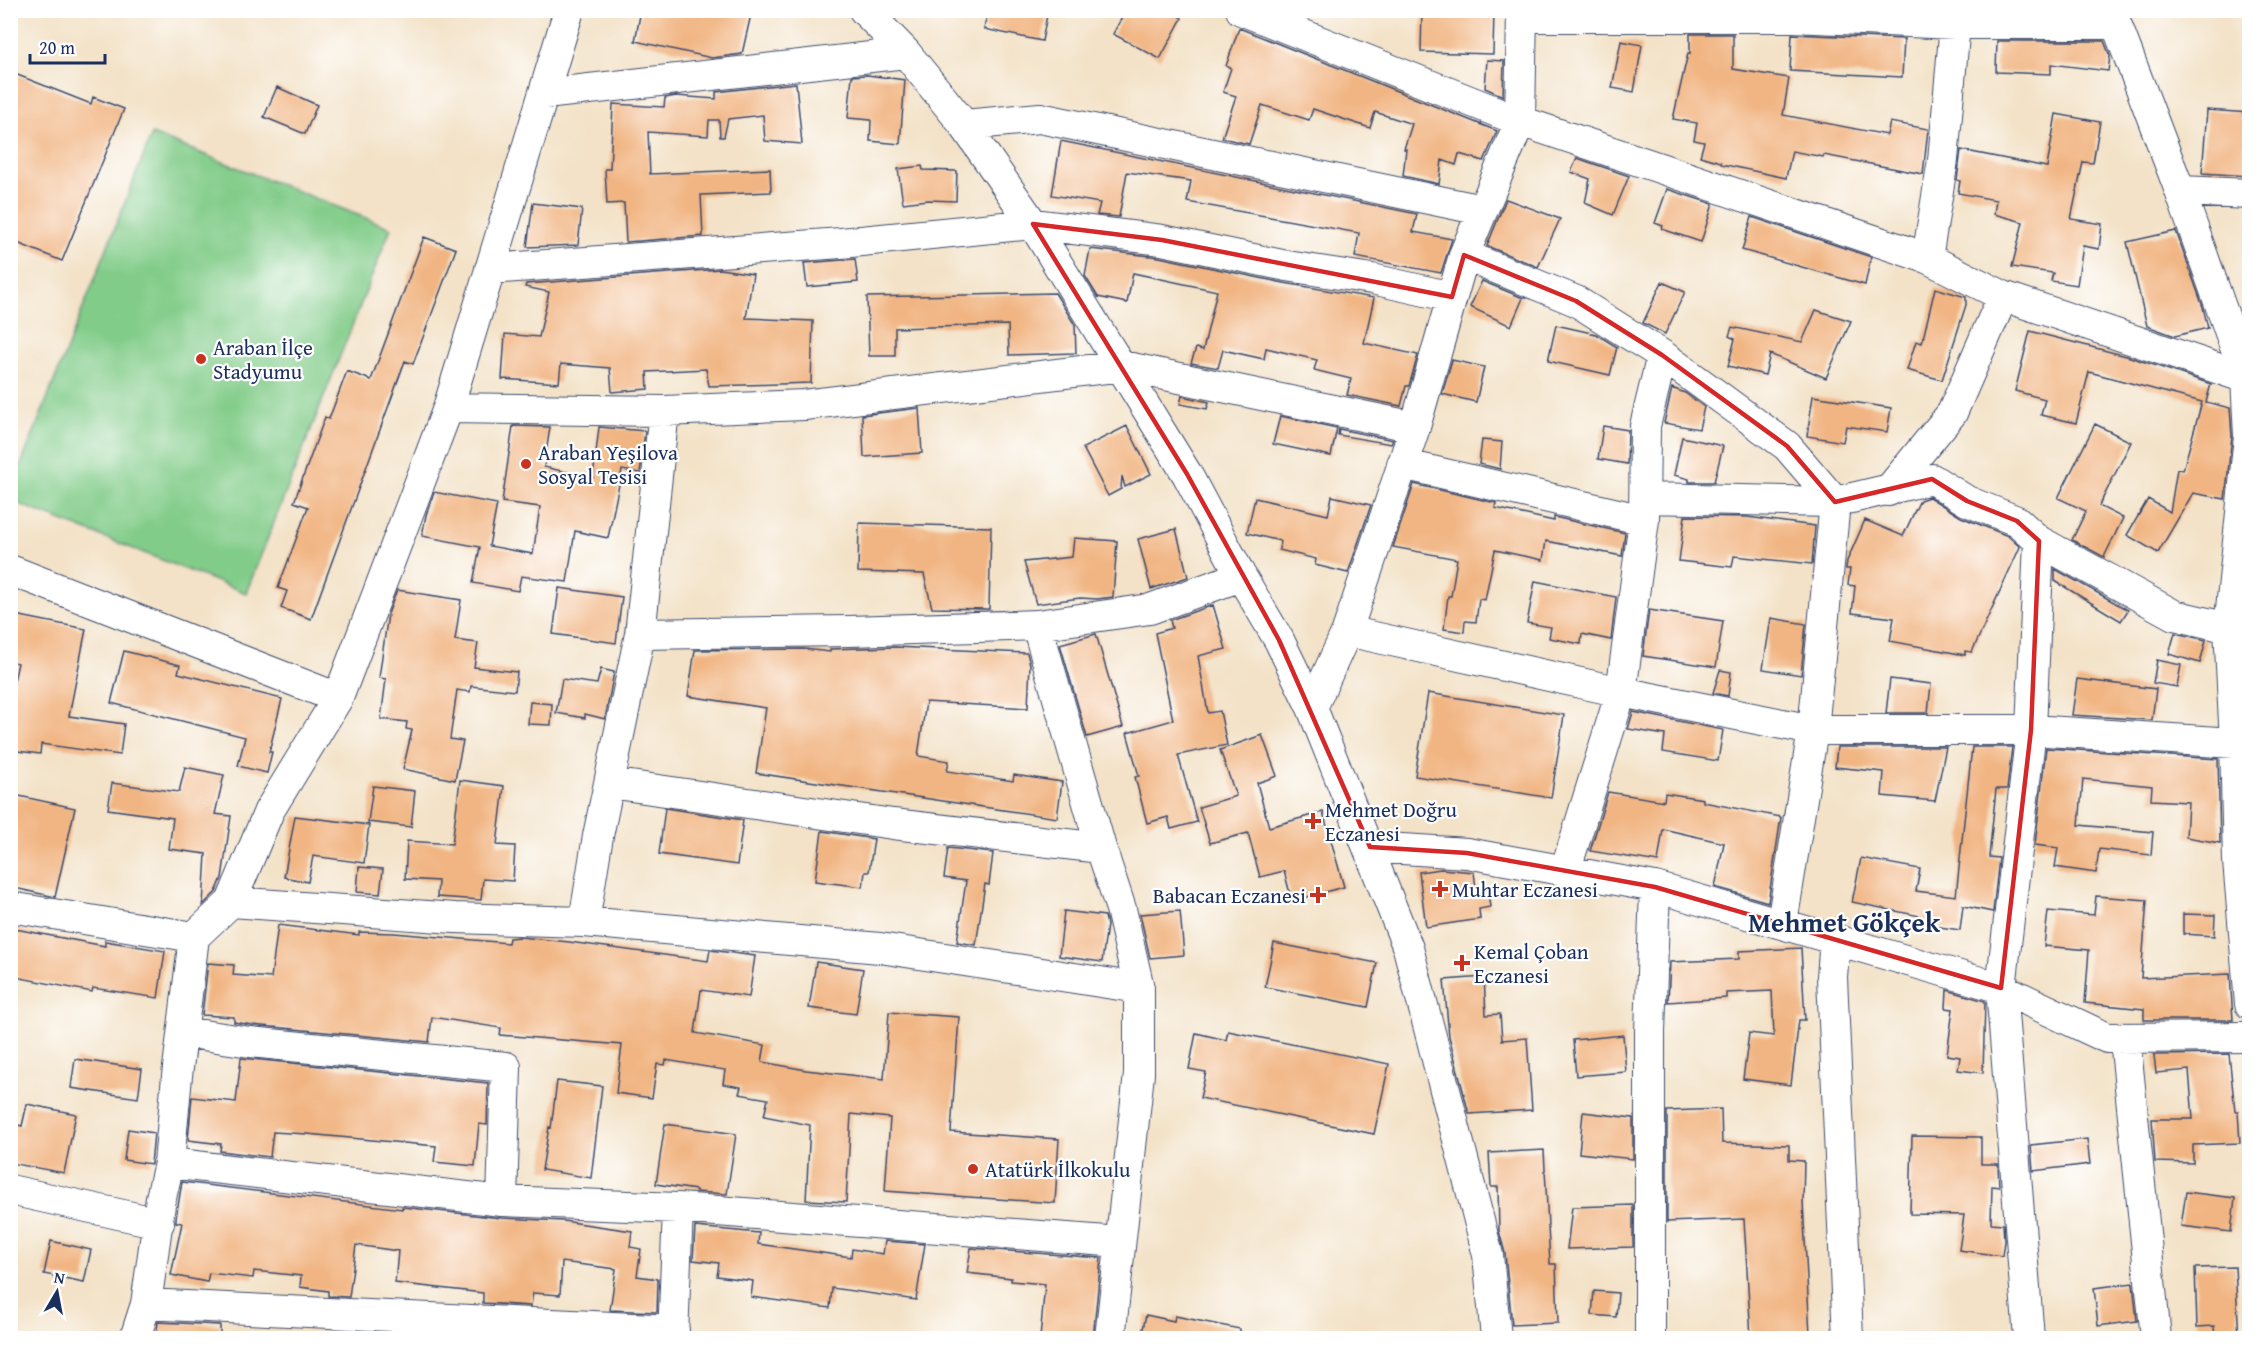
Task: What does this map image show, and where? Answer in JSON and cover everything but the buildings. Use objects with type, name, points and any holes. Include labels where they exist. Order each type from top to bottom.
[{"type":"street","points":[[135,1338],[146,1304],[161,1198],[169,1163],[194,937],[231,902],[269,811],[338,698],[448,408],[569,10]]},
{"type":"street","points":[[864,10],[906,53],[964,125],[1033,225],[1187,474],[1241,576],[1279,640],[1312,708],[1370,847],[1408,948],[1440,1063],[1488,1255],[1496,1338]]},
{"type":"street","points":[[1241,10],[1520,121],[1928,258],[2003,296],[2246,378]]},
{"type":"street","points":[[1312,708],[1347,631],[1415,427],[1464,255],[1520,121],[1523,14],[1792,18],[1955,24],[2113,17],[2180,191],[2246,378],[2249,436],[2239,629],[2244,862],[2250,1004]]},
{"type":"street","points":[[1928,258],[1943,160],[1955,24]]},
{"type":"street","points":[[545,94],[906,53]]},
{"type":"street","points":[[964,125],[1040,118],[1482,210]]},
{"type":"street","points":[[2180,191],[2250,194]]},
{"type":"street","points":[[490,269],[842,243],[1033,225],[1162,240],[1287,266],[1372,279],[1452,297]]},
{"type":"street","points":[[1464,255],[1576,301],[1662,355],[1786,446],[1835,502],[1813,730],[1782,923]]},
{"type":"street","points":[[1888,491],[1952,413],[2003,296]]},
{"type":"street","points":[[1565,872],[1621,692],[1645,509],[1645,426],[1662,355]]},
{"type":"street","points":[[448,408],[664,411],[804,405],[1122,366],[1415,427]]},
{"type":"street","points":[[584,922],[598,836],[640,634],[664,411]]},
{"type":"street","points":[[1402,464],[1645,509],[1835,502],[1932,479],[1967,501],[2017,521],[2039,542],[2174,615],[2239,629]]},
{"type":"street","points":[[2029,1338],[2001,988],[2031,730],[2039,542]]},
{"type":"street","points":[[10,570],[338,698]]},
{"type":"street","points":[[640,634],[849,631],[1037,624],[1150,609],[1241,576]]},
{"type":"street","points":[[1037,624],[1101,848],[1121,909],[1139,988],[1139,1074],[1110,1338]]},
{"type":"street","points":[[1347,631],[1621,692],[1813,730],[2031,730],[2242,743]]},
{"type":"street","points":[[610,783],[893,824],[1101,848]]},
{"type":"street","points":[[1370,847],[1467,853],[1655,887],[2001,988],[2107,1038],[2250,1037]]},
{"type":"street","points":[[1650,1338],[1650,1032],[1655,887]]},
{"type":"street","points":[[231,902],[455,918],[584,922],[880,948],[1139,988]]},
{"type":"street","points":[[10,907],[194,937]]},
{"type":"street","points":[[1835,939],[1832,977],[1848,1338]]},
{"type":"street","points":[[183,1032],[250,1042],[506,1067],[502,1201]]},
{"type":"street","points":[[2125,1039],[2156,1338]]},
{"type":"street","points":[[169,1163],[502,1201],[678,1208],[1120,1242]]},
{"type":"street","points":[[10,1190],[159,1223]]},
{"type":"street","points":[[146,1304],[673,1334],[678,1208]]},
{"type":"highlighted area","points":[[1033,224],[1162,240],[1452,297],[1464,255],[1576,301],[1662,355],[1787,446],[1835,502],[1932,479],[1967,501],[2017,521],[2039,541],[2031,730],[2001,988],[1655,887],[1467,853],[1370,847],[1279,640],[1187,474]]},
{"type":"green space","name":"Araban İlçe Stadyumu","points":[[152,134],[391,228],[246,593],[11,501],[11,490]]},
{"type":"place","name":"Araban İlçe Stadyumu","points":[[201,359]]},
{"type":"place","name":"Araban Yeşilova Sosyal Tesisi","points":[[526,464]]},
{"type":"place","name":"Mehmet Doğru Eczanesi","points":[[1313,821]]},
{"type":"place","name":"Muhtar Eczanesi","points":[[1440,889]]},
{"type":"place","name":"Babacan Eczanesi","points":[[1318,895]]},
{"type":"place","name":"Kemal Çoban Eczanesi","points":[[1462,963]]},
{"type":"place","name":"Atatürk İlkokulu","points":[[973,1169]]},
{"type":"district","name":"Mehmet Gökçek","points":[[1844,922]]}]
